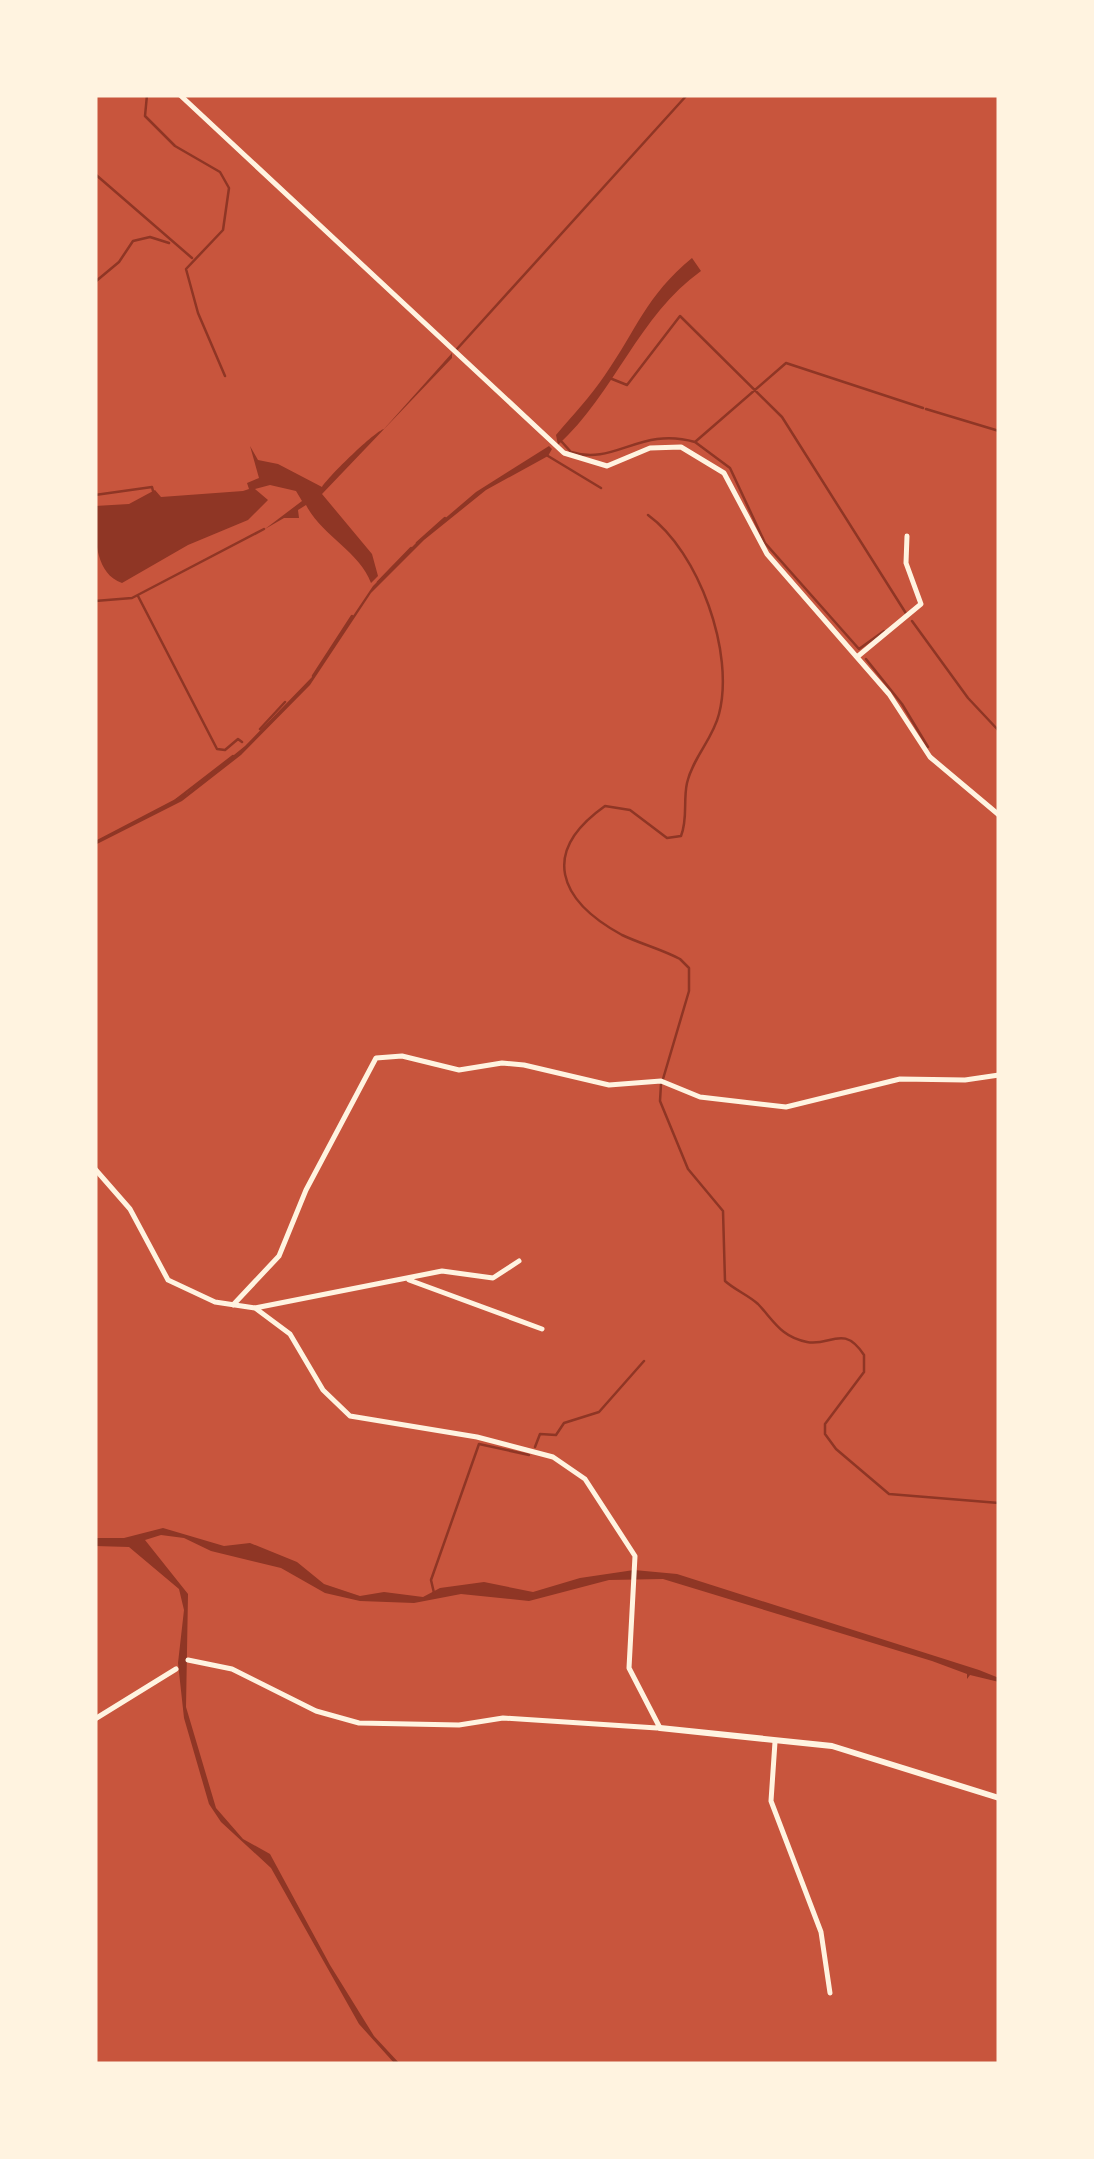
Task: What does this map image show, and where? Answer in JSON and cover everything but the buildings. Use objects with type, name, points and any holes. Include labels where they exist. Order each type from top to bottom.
[{"type":"street","points":[[180,95],[564,453],[607,466],[650,448],[681,448],[724,472],[760,544],[900,707],[930,757],[999,816]]},
{"type":"street","points":[[857,657],[921,604],[906,563],[907,536]]},
{"type":"street","points":[[234,1305],[280,1256],[312,1178],[376,1058],[402,1056],[459,1070],[502,1063],[540,1067],[609,1085],[661,1081],[700,1097],[786,1107],[900,1079],[966,1080],[999,1075]]},
{"type":"street","points":[[95,1169],[130,1208],[168,1280],[215,1302],[254,1308],[442,1271],[494,1278],[519,1261]]},
{"type":"street","points":[[406,1279],[435,1294],[542,1329]]},
{"type":"street","points":[[254,1308],[290,1334],[323,1390],[350,1416],[461,1434],[553,1457],[585,1479],[634,1556],[628,1668],[660,1728]]},
{"type":"street","points":[[188,1660],[232,1668],[316,1711],[359,1724],[459,1725],[503,1718],[660,1728],[832,1746],[999,1798]]},
{"type":"street","points":[[95,1720],[176,1668]]},
{"type":"street","points":[[775,1742],[771,1801],[821,1932],[830,1993]]},
{"type":"shaded area","points":[[692,258],[701,271],[660,310],[578,425],[558,445],[556,435],[600,383],[653,300]]},
{"type":"shaded area","points":[[452,353],[452,358],[322,494],[372,554],[378,576],[371,583],[358,562],[321,526],[306,505],[298,510],[299,518],[284,518],[265,529],[302,501],[296,491],[270,485],[255,489],[268,500],[248,520],[188,545],[122,583],[106,570],[98,550],[95,506],[129,504],[155,490],[161,497],[249,489],[247,483],[259,478],[250,446],[258,460],[278,464],[322,487],[384,429]]},
{"type":"shaded area","points":[[549,446],[552,449],[548,456],[486,490],[424,540],[371,593],[310,685],[241,755],[182,801],[95,845],[95,841],[187,793],[245,746],[312,677],[373,586],[415,544],[476,492]]},
{"type":"shaded area","points":[[163,1528],[224,1546],[250,1543],[297,1562],[324,1584],[360,1596],[384,1592],[423,1597],[440,1588],[484,1582],[533,1592],[580,1578],[634,1570],[677,1574],[979,1670],[999,1678],[999,1682],[970,1675],[967,1679],[967,1674],[932,1661],[663,1579],[609,1580],[529,1601],[461,1594],[414,1603],[360,1601],[325,1593],[281,1568],[211,1551],[184,1538],[161,1535],[145,1540],[188,1594],[186,1707],[216,1808],[243,1839],[270,1854],[330,1965],[374,2036],[400,2064],[395,2064],[359,2024],[271,1868],[221,1822],[209,1804],[184,1718],[178,1663],[184,1610],[179,1589],[129,1547],[95,1546],[95,1538],[124,1538]]},
{"type":"waterway","points":[[147,95],[145,116],[175,146],[220,172],[229,188],[223,230],[186,269],[198,313],[225,376]]},
{"type":"waterway","points":[[457,349],[687,95]]},
{"type":"waterway","points":[[95,174],[192,258]]},
{"type":"waterway","points":[[95,282],[119,262],[133,241],[150,237],[169,243]]},
{"type":"waterway","points":[[612,379],[627,385],[680,316],[782,417],[907,615]]},
{"type":"waterway","points":[[562,442],[571,452],[587,455],[659,439],[695,442],[786,363],[923,408]]},
{"type":"waterway","points":[[926,409],[999,431]]},
{"type":"waterway","points":[[695,442],[730,468],[765,543],[859,649],[884,631]]},
{"type":"waterway","points":[[548,456],[601,488]]},
{"type":"waterway","points":[[95,495],[152,487],[153,491]]},
{"type":"waterway","points":[[648,515],[683,553],[709,606],[722,662],[719,714],[690,774],[681,836],[667,838],[630,810],[605,806],[584,823],[571,841],[565,875],[583,907],[600,921],[622,935],[680,959],[689,968],[689,991],[663,1079]]},
{"type":"waterway","points":[[417,543],[445,518]]},
{"type":"waterway","points":[[95,601],[132,598],[264,529]]},
{"type":"waterway","points":[[378,582],[411,548]]},
{"type":"waterway","points":[[138,596],[217,749],[225,750],[238,739],[242,742]]},
{"type":"waterway","points":[[313,676],[352,616]]},
{"type":"waterway","points":[[912,621],[968,698],[999,731]]},
{"type":"waterway","points":[[866,659],[902,704],[928,747]]},
{"type":"waterway","points":[[260,729],[285,702]]},
{"type":"waterway","points":[[176,800],[233,756]]},
{"type":"waterway","points":[[661,1084],[660,1101],[688,1169],[723,1211],[725,1281],[758,1304],[791,1336],[815,1343],[843,1338],[864,1355],[864,1372],[825,1424],[825,1434],[836,1449],[889,1494],[999,1503]]},
{"type":"waterway","points":[[535,1447],[540,1434],[556,1435],[564,1423],[599,1412],[644,1361]]},
{"type":"waterway","points":[[434,1593],[431,1580],[479,1444],[529,1455]]}]
